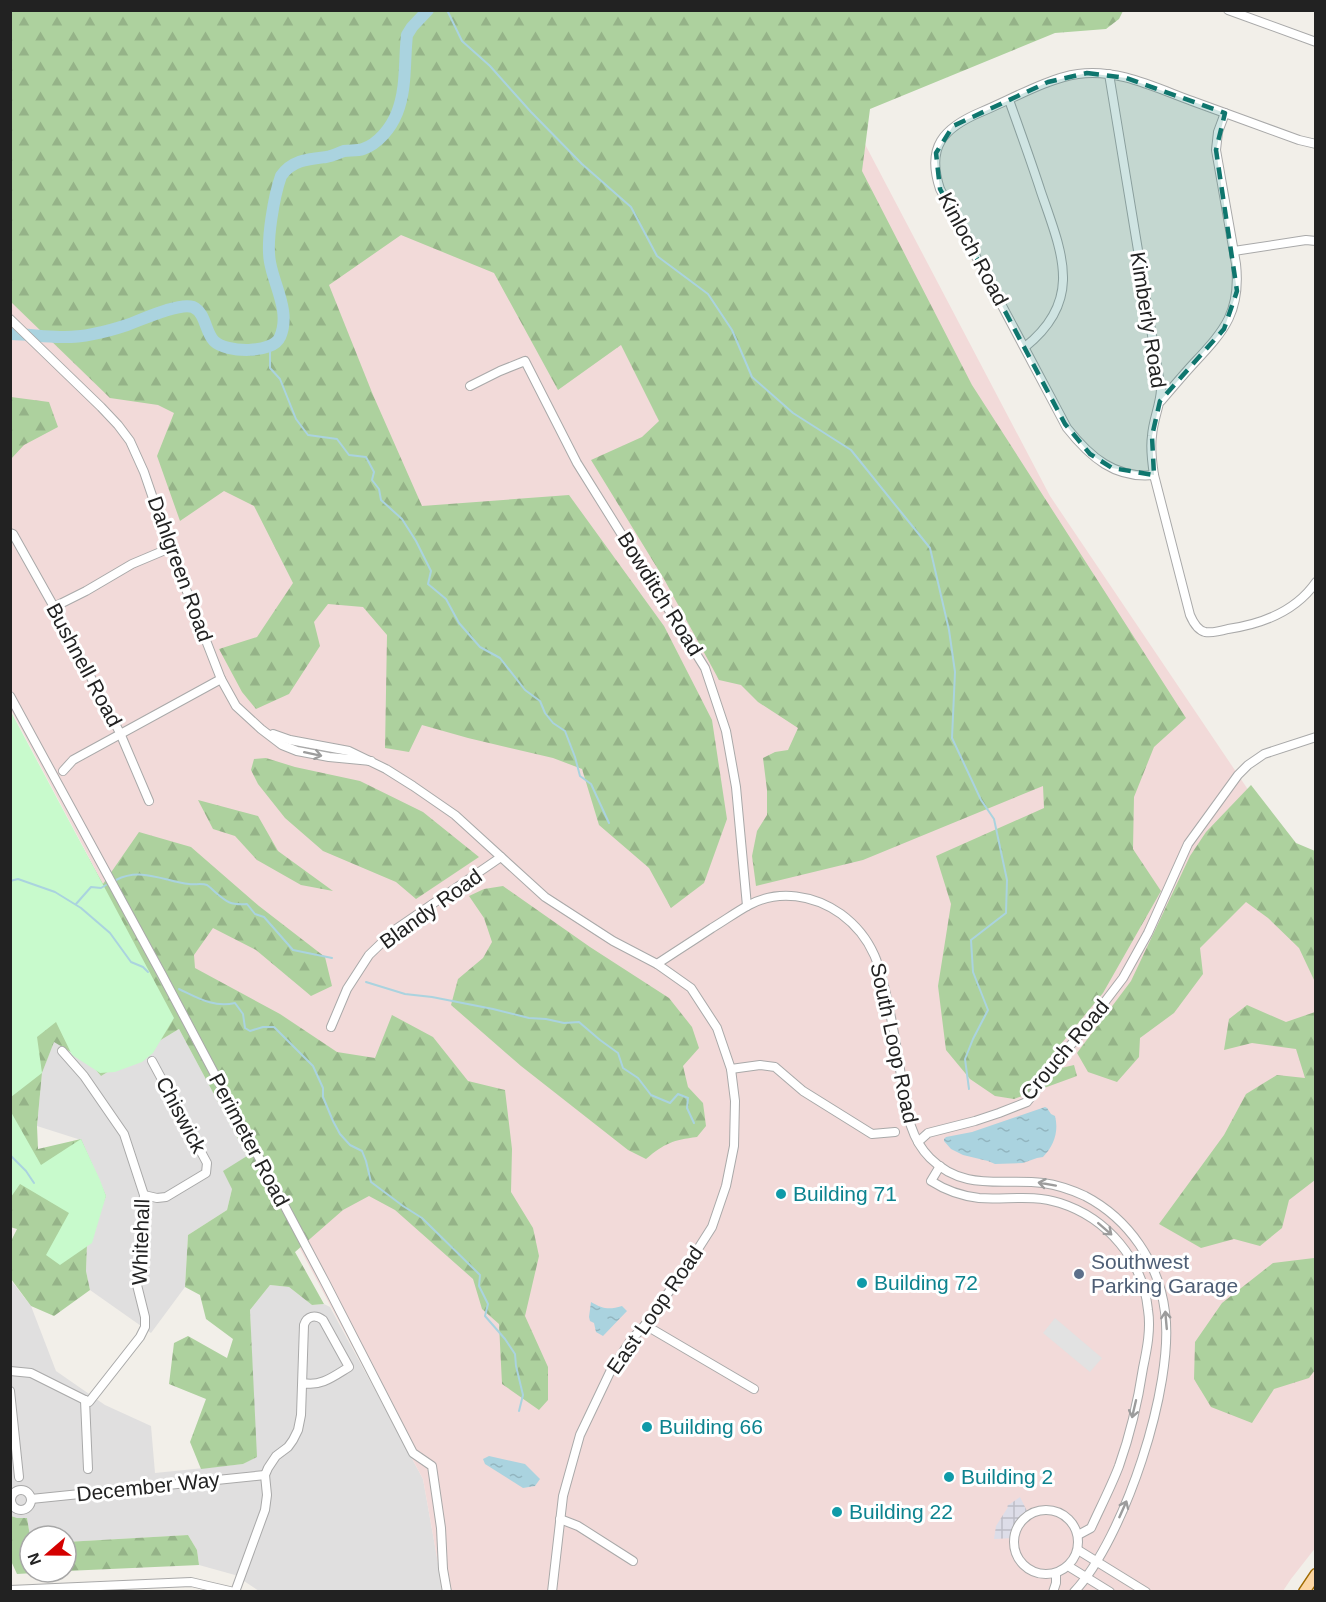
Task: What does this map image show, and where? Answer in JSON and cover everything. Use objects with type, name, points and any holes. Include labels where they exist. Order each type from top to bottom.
[{"type":"main road","points":[[1304,1592],[1316,1574]]},
{"type":"street","points":[[1228,10],[1316,42]]},
{"type":"street","name":"Kinloch Road","points":[[1154,475],[1136,475],[1112,468],[1090,454],[1067,428],[940,189],[935,164],[939,144],[953,126],[967,118],[1048,82],[1087,73],[1109,74],[1141,83],[1299,140],[1316,144]]},
{"type":"street","name":"Kimberly Road","points":[[1109,74],[1161,390],[1152,436],[1154,475],[1190,615],[1202,631],[1220,631],[1251,625],[1283,612],[1301,599],[1316,582]]},
{"type":"street","points":[[1009,100],[1057,237],[1062,261],[1062,289],[1056,312],[1046,328],[1025,347]]},
{"type":"street","points":[[1160,401],[1224,329],[1236,298],[1238,278],[1216,150],[1218,132],[1225,113]]},
{"type":"street","points":[[1234,251],[1305,240],[1316,241]]},
{"type":"street","name":"Dahlgreen Road","points":[[10,320],[101,407],[130,441],[144,472],[170,548],[221,680],[236,706],[261,729],[290,740],[349,751],[413,786],[456,815],[545,897],[613,941],[657,964],[691,988],[717,1028]]},
{"type":"street","name":"Bowditch Road","points":[[470,386],[525,361],[577,463],[705,668],[726,731],[736,787],[747,906]]},
{"type":"street","name":"Bushnell Road","points":[[10,533],[13,534],[54,607],[120,733],[149,801]]},
{"type":"street","points":[[54,607],[132,564],[170,548]]},
{"type":"street","points":[[63,771],[73,760],[221,680]]},
{"type":"street","name":"Perimeter Road","points":[[10,696],[166,983],[412,1453],[432,1466],[447,1592]]},
{"type":"street","name":"Crouch Road","points":[[918,1143],[928,1133],[975,1121],[1027,1102],[1056,1061],[1078,1037],[1123,978],[1148,933],[1188,844],[1238,775],[1264,754],[1316,737]]},
{"type":"street","name":"Blandy Road","points":[[331,1027],[347,989],[369,955],[396,929],[501,857]]},
{"type":"street","name":"South Loop Road","points":[[747,906],[769,898],[790,896],[814,900],[835,910],[856,928],[872,949],[880,968],[886,993],[908,1119],[918,1143],[930,1159],[950,1173],[967,1180],[1044,1183],[1071,1190],[1088,1198],[1114,1216],[1130,1232],[1143,1249],[1154,1271],[1164,1306],[1167,1338],[1149,1437],[1119,1517],[1097,1561],[1074,1592]]},
{"type":"street","points":[[657,964],[747,906]]},
{"type":"street","name":"East Loop Road","points":[[552,1592],[563,1496],[580,1435],[611,1370],[690,1263],[712,1227],[726,1186],[734,1146],[735,1101],[730,1069],[717,1028]]},
{"type":"street","name":"Whitehall","points":[[62,1051],[84,1076],[124,1134],[144,1195],[137,1285],[145,1317],[145,1327],[140,1337],[87,1401]]},
{"type":"street","name":"Chiswick","points":[[144,1195],[157,1198],[166,1197],[206,1173],[207,1163],[152,1061]]},
{"type":"street","points":[[730,1069],[760,1065],[775,1067],[803,1091],[873,1134],[896,1132]]},
{"type":"street","points":[[940,1167],[932,1181],[941,1187],[959,1193],[980,1198],[1020,1197],[1047,1200],[1068,1206],[1089,1216],[1121,1245],[1142,1282],[1148,1310],[1148,1338],[1142,1378],[1130,1428],[1118,1466],[1091,1528],[1078,1534]]},
{"type":"street","points":[[10,1590],[190,1582],[234,1592],[265,1510],[267,1495],[265,1475],[271,1462],[288,1447],[298,1430],[303,1383],[304,1325],[310,1317],[317,1316],[323,1320],[349,1367],[323,1382],[312,1385],[303,1383]]},
{"type":"street","points":[[645,1325],[754,1389]]},
{"type":"street","points":[[10,1371],[31,1373],[87,1401],[88,1468]]},
{"type":"street","points":[[10,1391],[19,1477]]},
{"type":"street","name":"December Way","points":[[32,1499],[265,1475]]},
{"type":"street","points":[[1041,1511],[1057,1512],[1066,1517],[1078,1534],[1078,1550],[1068,1566],[1056,1573],[1047,1574],[1033,1570],[1022,1562],[1016,1553],[1014,1538],[1016,1528],[1027,1516],[1041,1511]]},
{"type":"street","points":[[560,1519],[578,1526],[633,1561]]},
{"type":"street","points":[[1078,1550],[1146,1592]]},
{"type":"street","points":[[1068,1566],[1110,1592]]},
{"type":"street","points":[[1053,1592],[1056,1573]]},
{"type":"highlighted area","points":[[1087,73],[1126,78],[1225,113],[1216,150],[1237,291],[1224,329],[1160,401],[1152,436],[1154,475],[1112,468],[1090,454],[1065,424],[940,189],[936,153],[953,126],[1048,82]]},
{"type":"shaded area","points":[[10,11],[847,110],[1050,496],[1315,889],[1316,1547],[1283,1591],[443,1591],[423,1479],[11,710]]},
{"type":"shaded area","points":[[179,1029],[247,1156],[232,1189],[227,1210],[188,1235],[185,1287],[151,1333],[90,1290],[86,1271],[87,1244],[81,1140],[37,1126],[42,1073],[54,1041],[91,1064],[101,1076]]},
{"type":"shaded area","points":[[10,1279],[31,1306],[56,1371],[105,1405],[151,1426],[155,1473],[243,1464],[256,1457],[250,1310],[270,1285],[289,1287],[312,1305],[324,1304],[330,1307],[423,1479],[443,1591],[259,1591],[235,1575],[199,1565],[197,1550],[188,1535],[78,1541],[78,1524],[28,1524],[27,1518],[11,1516]]},
{"type":"shaded area","points":[[1055,1318],[1102,1358],[1090,1372],[1043,1333]]},
{"type":"shaded area","points":[[1020,1497],[1029,1515],[1018,1525],[1014,1538],[994,1539],[996,1526],[1007,1506]]},
{"type":"green space","points":[[10,11],[1123,11],[1119,19],[1106,29],[1055,33],[870,109],[862,171],[972,385],[1186,718],[1154,747],[1134,797],[1133,849],[1161,891],[1103,993],[1047,1061],[1057,1069],[1074,1065],[1077,1076],[1014,1099],[995,1096],[970,1079],[946,1050],[938,986],[951,904],[936,856],[1044,808],[1043,786],[863,860],[756,886],[752,856],[757,831],[767,815],[763,758],[775,752],[788,750],[798,728],[758,702],[741,685],[719,680],[664,579],[591,460],[642,437],[659,421],[621,345],[558,390],[494,273],[401,235],[329,285],[373,395],[422,506],[569,495],[664,626],[712,720],[727,819],[704,883],[671,908],[649,868],[599,825],[582,769],[553,758],[422,725],[409,752],[385,748],[387,635],[363,607],[328,604],[314,622],[320,646],[289,694],[256,709],[242,692],[219,649],[257,637],[293,583],[254,506],[224,491],[180,521],[157,456],[174,413],[158,405],[110,398],[11,302]]},
{"type":"green space","points":[[11,397],[49,402],[58,427],[24,445],[11,459]]},
{"type":"green space","points":[[10,710],[174,1018],[153,1053],[142,1062],[115,1072],[100,1073],[72,1055],[56,1022],[37,1037],[42,1073],[11,1097]]},
{"type":"green space","points":[[10,717],[103,884],[139,832],[191,847],[259,906],[325,957],[332,986],[311,996],[256,950],[213,928],[194,955],[195,968],[280,1014],[337,1052],[375,1058],[392,1015],[433,1037],[468,1081],[505,1090],[512,1149],[511,1192],[533,1228],[539,1256],[525,1316],[548,1367],[548,1400],[539,1410],[502,1384],[499,1324],[482,1309],[473,1279],[395,1210],[369,1196],[343,1210],[295,1252],[324,1304],[312,1305],[289,1287],[270,1285],[250,1310],[257,1457],[243,1464],[201,1469],[190,1442],[206,1399],[169,1384],[174,1343],[188,1336],[227,1358],[233,1339],[206,1319],[200,1295],[185,1287],[188,1235],[227,1210],[232,1189],[223,1171],[247,1156],[179,1029],[101,1076],[91,1064],[54,1042],[42,1073],[37,1126],[38,1149],[81,1139],[106,1196],[87,1244],[86,1271],[90,1290],[54,1316],[31,1306],[11,1279],[11,1241],[17,1229],[10,1227]]},
{"type":"green space","points":[[266,758],[295,767],[360,781],[423,812],[479,857],[416,899],[396,882],[323,851],[285,818],[258,784],[251,770],[254,759]]},
{"type":"green space","points":[[1251,785],[1296,843],[1315,851],[1315,982],[1299,948],[1268,918],[1246,902],[1200,948],[1203,974],[1174,1013],[1140,1038],[1139,1057],[1117,1082],[1088,1072],[1077,1053],[1131,981],[1190,856],[1206,832]]},
{"type":"green space","points":[[198,800],[258,816],[278,851],[333,891],[301,885],[257,860],[235,836],[213,829]]},
{"type":"green space","points":[[503,886],[590,947],[669,998],[692,1027],[699,1048],[683,1066],[688,1087],[703,1103],[706,1126],[697,1137],[670,1143],[646,1159],[628,1150],[521,1066],[451,1005],[458,979],[483,958],[492,942],[484,918],[469,896],[484,889]]},
{"type":"green space","points":[[1247,1005],[1286,1022],[1315,1012],[1315,1180],[1289,1200],[1282,1228],[1260,1246],[1234,1239],[1201,1248],[1159,1224],[1224,1135],[1246,1094],[1277,1075],[1305,1078],[1296,1049],[1252,1043],[1224,1050],[1229,1019]]},
{"type":"green space","points":[[11,1112],[41,1165],[81,1139],[106,1196],[92,1243],[60,1265],[46,1255],[69,1213],[20,1184],[11,1197]]},
{"type":"green space","points":[[1315,1258],[1315,1370],[1309,1378],[1274,1389],[1252,1423],[1211,1407],[1194,1379],[1195,1342],[1222,1303],[1273,1263]]},
{"type":"green space","points":[[11,1516],[27,1518],[28,1524],[18,1524],[18,1574],[11,1561]]},
{"type":"green space","points":[[188,1535],[197,1550],[199,1565],[78,1570],[78,1541]]},
{"type":"water","points":[[1045,1107],[1055,1116],[1056,1133],[1053,1143],[1043,1157],[1023,1163],[995,1164],[963,1155],[951,1149],[944,1141],[946,1137],[972,1132]]},
{"type":"water","points":[[591,1302],[606,1308],[622,1306],[627,1311],[603,1336],[596,1332],[594,1323],[590,1321]]},
{"type":"water","points":[[489,1456],[525,1464],[540,1479],[535,1486],[523,1488],[485,1464],[483,1459]]},
{"type":"waterway","points":[[10,334],[60,337],[86,335],[119,328],[170,309],[187,306],[197,310],[211,337],[220,345],[249,350],[276,343],[283,328],[284,318],[270,262],[269,243],[273,206],[281,176],[296,163],[369,147],[388,130],[400,103],[404,84],[407,35],[428,10]]},
{"type":"waterway","points":[[447,10],[462,41],[490,66],[582,164],[631,207],[657,256],[708,294],[732,330],[752,377],[793,413],[851,450],[930,548],[949,630],[955,672],[952,738],[981,800],[994,819],[1007,880],[1006,913],[971,940],[973,972],[988,1010],[965,1059],[969,1089]]},
{"type":"waterway","points":[[270,345],[270,368],[280,379],[296,419],[308,435],[337,439],[349,455],[366,457],[374,472],[372,480],[379,489],[381,500],[402,519],[431,571],[428,584],[446,599],[459,623],[480,647],[500,658],[525,690],[540,701],[545,713],[553,723],[565,731],[580,776],[591,784],[609,823]]},
{"type":"waterway","points":[[116,880],[125,876],[143,875],[207,885],[229,902],[247,904],[255,914],[264,917],[293,950],[332,958]]},
{"type":"waterway","points":[[10,881],[18,879],[55,892],[81,908],[110,933],[131,962],[148,972]]},
{"type":"waterway","points":[[76,904],[91,887],[101,888],[106,885]]},
{"type":"waterway","points":[[366,982],[405,994],[432,997],[529,1018],[564,1023],[579,1022],[618,1053],[623,1068],[638,1078],[651,1095],[670,1103],[678,1094],[688,1098],[687,1108],[694,1123]]},
{"type":"waterway","points":[[179,989],[213,1003],[235,1003],[243,1014],[245,1028],[250,1031],[263,1027],[274,1027],[313,1066],[323,1088],[323,1097],[333,1121],[340,1134],[350,1145],[362,1151],[371,1182],[422,1218],[480,1275],[479,1286],[488,1304],[485,1316],[515,1354],[523,1395],[519,1411]]},
{"type":"waterway","points":[[10,1155],[34,1183]]},
{"type":"place","name":"Building 71","points":[[781,1194]]},
{"type":"place","name":"Southwest Parking Garage","points":[[1079,1274]]},
{"type":"place","name":"Building 72","points":[[862,1283]]},
{"type":"place","name":"Building 66","points":[[647,1427]]},
{"type":"place","name":"Building 2","points":[[949,1477]]},
{"type":"place","name":"Building 22","points":[[837,1512]]}]
